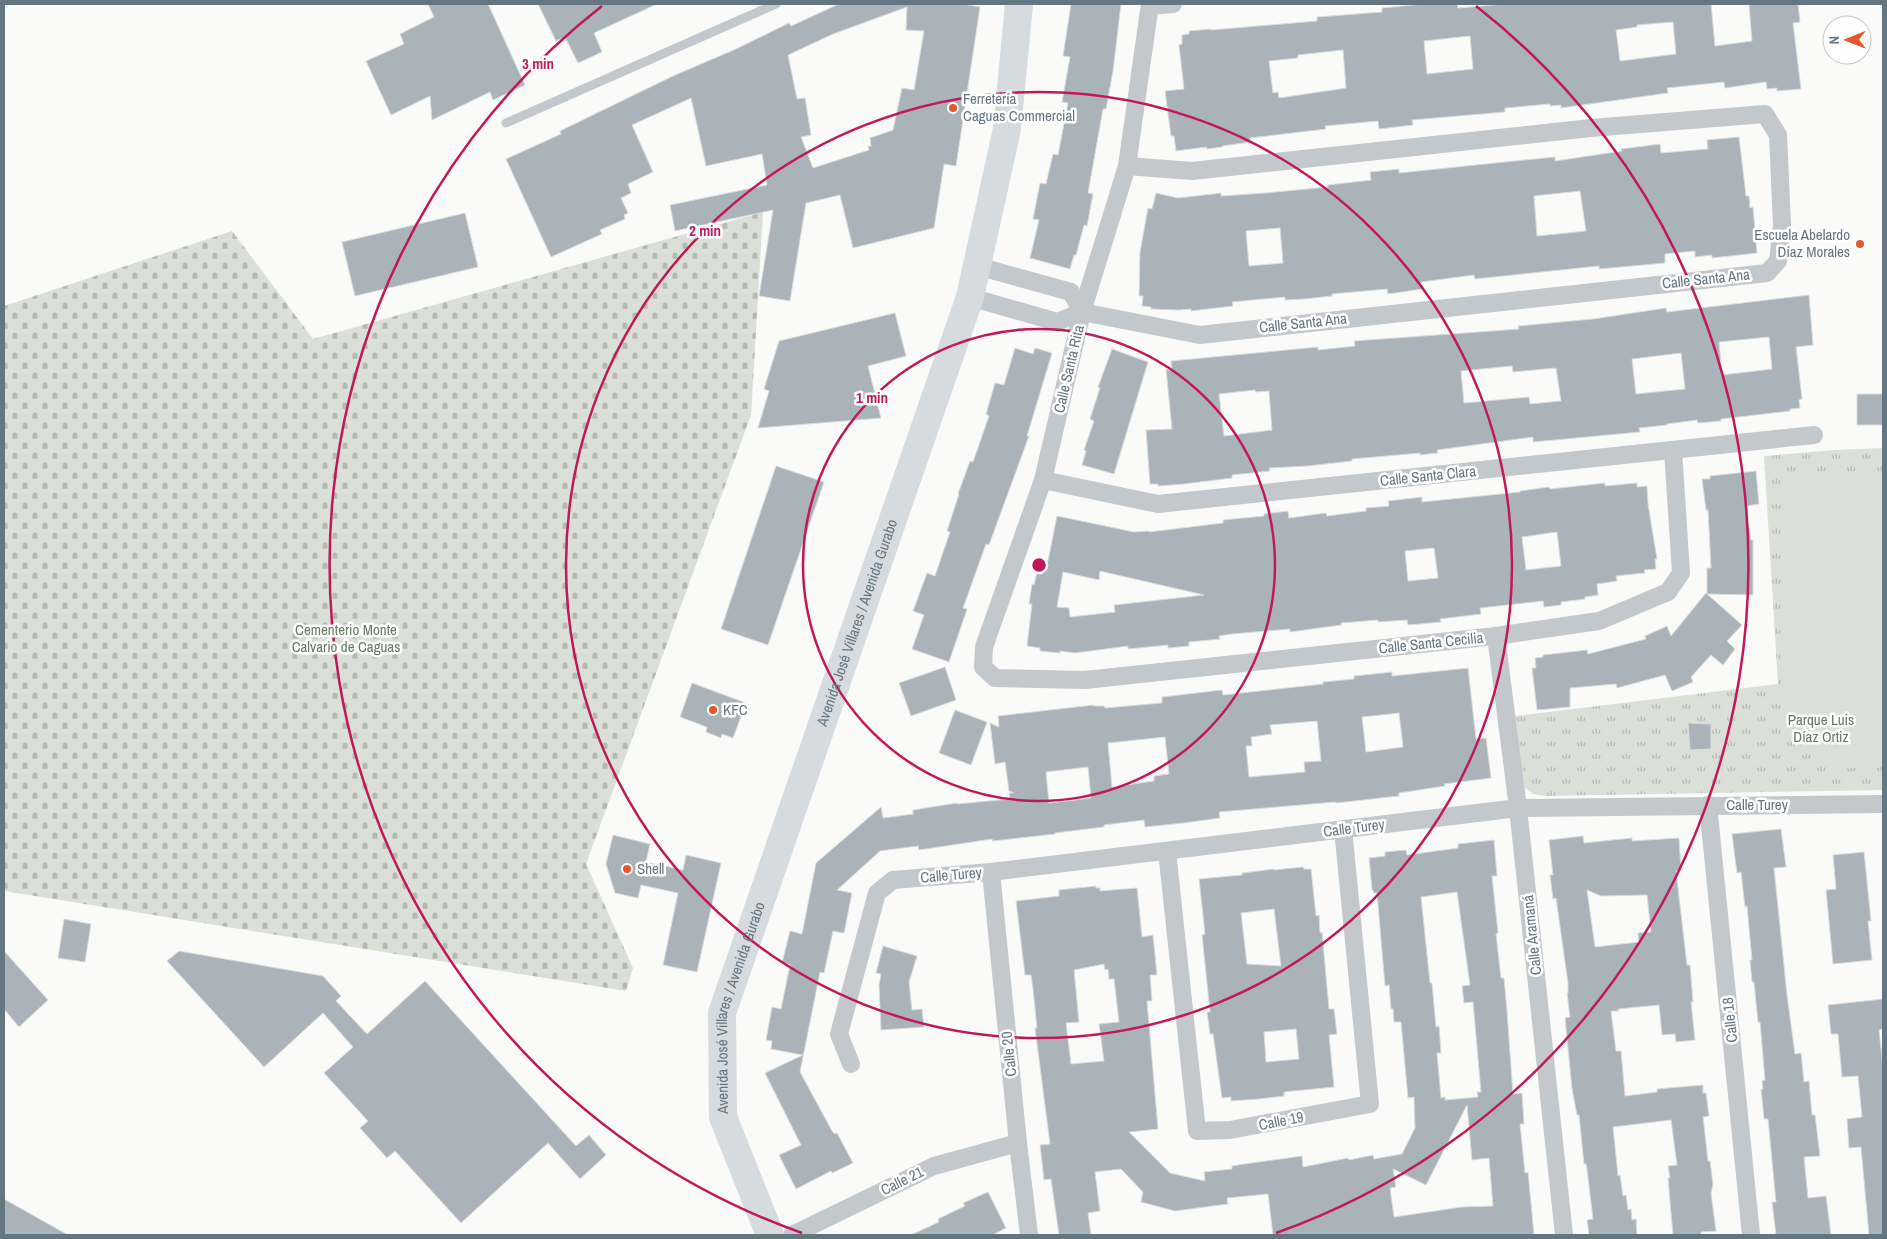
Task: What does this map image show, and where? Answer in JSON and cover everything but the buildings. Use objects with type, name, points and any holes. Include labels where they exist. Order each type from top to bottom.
[{"type":"main road","name":"Avenida José Villares / Avenida Gurabo","points":[[770,1235],[723,1117],[722,1013],[970,297],[1007,129],[1019,4]]},
{"type":"street","points":[[1150,5],[1173,4]]},
{"type":"street","name":"Calle Santa Rita","points":[[1043,679],[995,678],[983,668],[984,648],[1043,480],[1082,312],[1127,166],[1150,5]]},
{"type":"street","name":"Calle Santa Ana","points":[[1082,312],[1200,335],[1766,273],[1778,262],[1782,224],[1778,135],[1765,114],[1591,128],[1192,171],[1127,166]]},
{"type":"street","points":[[970,297],[1057,322],[1082,312],[1071,292],[977,266]]},
{"type":"street","name":"Calle Santa Clara","points":[[1043,480],[1158,504],[1814,435]]},
{"type":"street","name":"Calle Santa Cecilia","points":[[1043,679],[1085,680],[1496,636],[1599,621],[1668,592],[1681,573],[1673,450]]},
{"type":"street","name":"Calle Aramaná","points":[[1496,636],[1518,808],[1564,1235]]},
{"type":"street","name":"Calle Turey","points":[[851,1064],[839,1034],[878,893],[893,880],[990,872],[1518,808],[1883,804]]},
{"type":"street","name":"Calle 18","points":[[1708,805],[1751,1235]]},
{"type":"street","name":"Calle 19","points":[[1167,851],[1197,1132],[1230,1130],[1370,1104],[1343,829]]},
{"type":"street","name":"Calle 20","points":[[990,872],[1018,1143],[1030,1235]]},
{"type":"street","name":"Calle 21","points":[[792,1235],[934,1166],[1018,1143]]},
{"type":"lane","points":[[506,123],[776,4]]},
{"type":"green space","name":"Cementerio Monte Calvario de Caguas","points":[[763,212],[751,415],[586,864],[633,968],[626,991],[4,891],[4,306],[232,231],[313,339]]},
{"type":"green space","name":"Parque Luis Díaz Ortiz","points":[[1883,448],[1883,790],[1546,796],[1533,794],[1524,787],[1515,716],[1778,684],[1764,456]]},
{"type":"green space","points":[[1780,472],[1883,473],[1883,767],[1832,769],[1788,726]]},
{"type":"place","name":"Ferretería Caguas Commercial","points":[[953,108]]},
{"type":"place","name":"Escuela Abelardo Díaz Morales","points":[[1860,244]]},
{"type":"place","name":"KFC","points":[[713,710]]},
{"type":"place","name":"Shell","points":[[627,869]]}]
